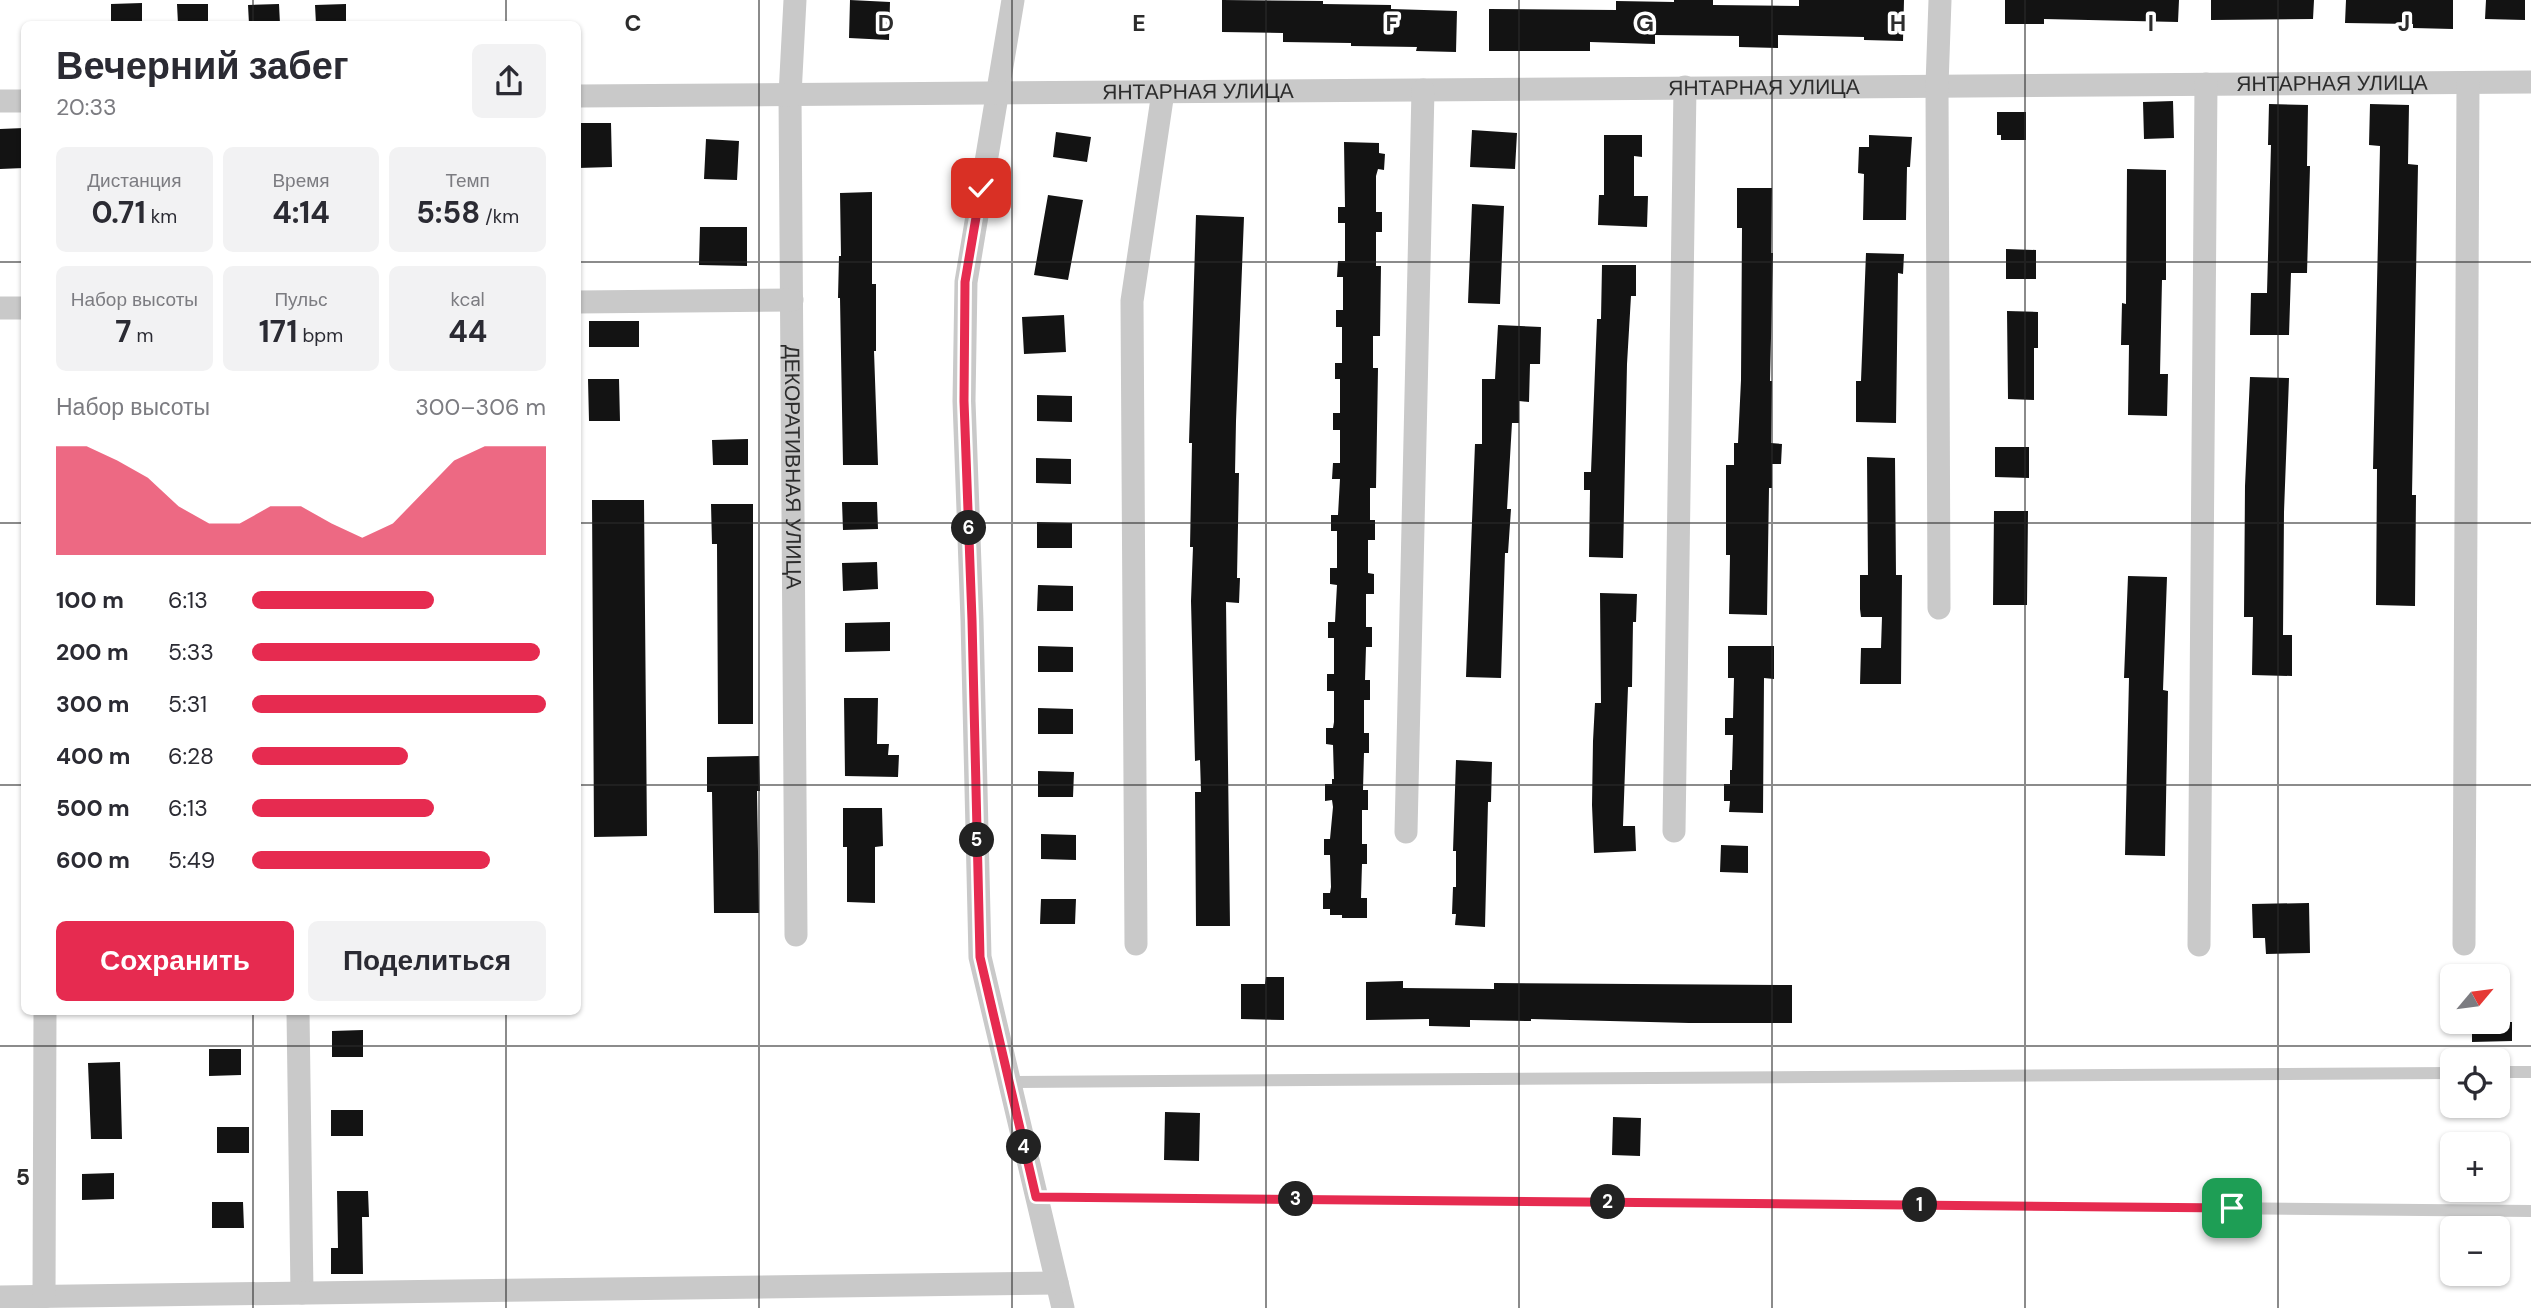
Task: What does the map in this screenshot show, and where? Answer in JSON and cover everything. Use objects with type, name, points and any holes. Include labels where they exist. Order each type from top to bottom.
[{"type":"street","name":"ДЕКОРАТИВНАЯ УЛИЦА","points":[[795,0],[790,94],[796,935]]},
{"type":"street","points":[[1013,0],[965,282],[964,401],[980,957],[1063,1308]]},
{"type":"street","points":[[1939,607],[1937,85],[1940,0]]},
{"type":"street","name":"ЯНТАРНАЯ УЛИЦА","points":[[581,96],[2531,82]]},
{"type":"street","points":[[2464,944],[2468,83]]},
{"type":"street","points":[[2199,946],[2206,84]]},
{"type":"street","points":[[1674,831],[1685,87]]},
{"type":"street","points":[[1406,832],[1423,90]]},
{"type":"street","points":[[1136,944],[1132,301],[1163,92]]},
{"type":"street","points":[[0,101],[21,101]]},
{"type":"street","points":[[581,302],[792,300]]},
{"type":"street","points":[[0,308],[21,308]]},
{"type":"street","points":[[44,1297],[45,1015]]},
{"type":"street","points":[[298,1015],[302,1293]]},
{"type":"street","points":[[0,1297],[1057,1283]]},
{"type":"lane","points":[[2510,1072],[2531,1072]]},
{"type":"lane","points":[[1009,1082],[2440,1073]]},
{"type":"lane","points":[[1036,1197],[2531,1211]]},
{"type":"building","points":[[850,0],[890,2],[889,40],[849,38]]},
{"type":"building","points":[[1222,0],[1323,1],[1323,4],[1391,5],[1391,9],[1457,11],[1456,52],[1416,51],[1417,47],[1351,46],[1351,43],[1283,42],[1283,33],[1222,32]]},
{"type":"building","points":[[1713,0],[1713,5],[1799,6],[1799,0],[1904,0],[1903,41],[1864,40],[1864,37],[1778,35],[1778,48],[1739,47],[1739,36],[1655,35],[1655,44],[1590,42],[1590,51],[1489,51],[1489,9],[1616,10],[1616,1]]},
{"type":"building","points":[[2005,0],[2179,0],[2178,22],[2044,19],[2044,24],[2005,24]]},
{"type":"building","points":[[2211,0],[2314,0],[2313,19],[2211,20]]},
{"type":"building","points":[[2346,0],[2453,0],[2453,29],[2413,28],[2413,24],[2345,23]]},
{"type":"building","points":[[2486,0],[2525,0],[2525,20],[2485,19]]},
{"type":"building","points":[[142,3],[142,21],[111,21],[111,4]]},
{"type":"building","points":[[177,4],[208,4],[208,21],[178,21]]},
{"type":"building","points":[[279,4],[280,21],[249,21],[248,5]]},
{"type":"building","points":[[346,4],[346,21],[316,21],[315,5]]},
{"type":"building","points":[[2173,101],[2174,138],[2144,139],[2143,102]]},
{"type":"building","points":[[2269,104],[2308,105],[2307,166],[2310,166],[2307,273],[2291,273],[2289,335],[2250,335],[2251,293],[2267,293],[2271,145],[2268,145]]},
{"type":"building","points":[[2370,104],[2409,105],[2408,164],[2418,165],[2412,495],[2416,495],[2415,606],[2376,605],[2377,469],[2373,469],[2380,146],[2369,145]]},
{"type":"building","points":[[1997,112],[2026,112],[2026,140],[2001,140],[2001,135],[1997,135]]},
{"type":"building","points":[[581,123],[611,123],[612,167],[581,168]]},
{"type":"building","points":[[21,128],[21,168],[0,169],[0,129]]},
{"type":"building","points":[[1472,130],[1517,133],[1515,169],[1470,167]]},
{"type":"building","points":[[1056,132],[1091,137],[1087,162],[1053,157]]},
{"type":"building","points":[[1604,135],[1642,135],[1642,157],[1634,156],[1634,196],[1648,196],[1647,227],[1598,225],[1599,195],[1604,195]]},
{"type":"building","points":[[1869,135],[1912,137],[1910,167],[1907,167],[1906,220],[1863,220],[1864,174],[1858,173],[1859,147],[1869,147]]},
{"type":"building","points":[[706,139],[739,141],[737,180],[704,179]]},
{"type":"building","points":[[1344,142],[1379,143],[1379,153],[1385,154],[1384,170],[1378,169],[1376,176],[1376,212],[1382,212],[1382,232],[1376,232],[1376,266],[1381,266],[1380,336],[1373,336],[1373,368],[1378,368],[1376,488],[1370,488],[1370,520],[1375,520],[1375,540],[1368,540],[1368,573],[1374,574],[1374,594],[1366,594],[1366,627],[1372,627],[1372,647],[1366,647],[1365,680],[1370,680],[1370,700],[1364,700],[1364,733],[1369,733],[1369,753],[1364,753],[1363,790],[1368,790],[1368,810],[1362,810],[1362,844],[1367,844],[1367,864],[1362,864],[1361,898],[1367,898],[1367,918],[1342,918],[1342,915],[1330,915],[1330,909],[1323,909],[1323,893],[1330,893],[1331,887],[1330,855],[1324,855],[1324,839],[1330,839],[1333,807],[1332,800],[1325,801],[1325,784],[1332,784],[1334,779],[1333,745],[1326,744],[1326,728],[1333,728],[1334,722],[1334,691],[1327,691],[1327,674],[1334,674],[1334,638],[1328,638],[1328,622],[1335,622],[1337,585],[1330,584],[1330,568],[1337,568],[1337,531],[1331,531],[1331,515],[1338,515],[1340,479],[1332,479],[1333,463],[1340,463],[1340,430],[1333,430],[1333,413],[1340,413],[1340,379],[1335,379],[1335,363],[1342,363],[1342,327],[1336,327],[1336,310],[1343,310],[1343,277],[1337,277],[1338,261],[1345,261],[1345,223],[1338,223],[1338,207],[1345,207]]},
{"type":"building","points":[[2127,169],[2166,170],[2166,280],[2162,280],[2160,374],[2168,374],[2167,416],[2128,415],[2129,345],[2121,345],[2122,303],[2126,304]]},
{"type":"building","points":[[1737,188],[1772,188],[1771,443],[1782,444],[1781,464],[1772,464],[1772,488],[1769,488],[1767,615],[1729,614],[1730,555],[1726,555],[1726,465],[1734,465],[1734,443],[1738,443],[1741,380],[1742,228],[1737,228]]},
{"type":"building","points":[[872,192],[878,465],[843,465],[838,298],[841,256],[840,193]]},
{"type":"building","points":[[1048,195],[1083,200],[1068,280],[1034,275]]},
{"type":"building","points":[[1472,204],[1504,206],[1500,304],[1468,303]]},
{"type":"building","points":[[1196,215],[1244,217],[1235,473],[1239,473],[1239,603],[1226,602],[1230,926],[1196,926],[1195,792],[1201,792],[1200,760],[1195,761],[1191,601],[1193,547],[1190,547],[1192,443],[1189,443]]},
{"type":"building","points":[[700,227],[747,227],[747,266],[699,265]]},
{"type":"building","points":[[2006,249],[2036,250],[2036,279],[2006,279]]},
{"type":"building","points":[[1866,253],[1904,254],[1903,274],[1898,273],[1896,423],[1856,422],[1856,381],[1861,381]]},
{"type":"building","points":[[1602,265],[1636,265],[1636,296],[1631,296],[1627,364],[1623,558],[1589,557],[1590,490],[1584,490],[1584,472],[1591,472],[1597,319],[1601,319]]},
{"type":"building","points":[[2007,311],[2038,312],[2038,348],[2034,348],[2034,400],[2008,399]]},
{"type":"building","points":[[1064,315],[1066,352],[1024,354],[1022,317]]},
{"type":"building","points":[[589,321],[639,321],[639,347],[589,347]]},
{"type":"building","points":[[1498,325],[1541,327],[1540,364],[1530,364],[1529,402],[1519,401],[1519,423],[1512,423],[1507,509],[1511,509],[1508,553],[1505,553],[1501,678],[1466,677],[1475,444],[1482,444],[1482,379],[1495,379]]},
{"type":"building","points":[[2250,377],[2289,378],[2283,635],[2292,635],[2292,676],[2252,675],[2253,617],[2244,617],[2245,486]]},
{"type":"building","points":[[588,379],[619,379],[620,421],[589,421]]},
{"type":"building","points":[[1037,395],[1072,396],[1072,422],[1037,421]]},
{"type":"building","points":[[748,439],[748,465],[713,465],[712,440]]},
{"type":"building","points":[[1995,447],[2029,447],[2029,478],[1995,477]]},
{"type":"building","points":[[1867,457],[1895,458],[1896,575],[1902,575],[1901,684],[1860,684],[1861,648],[1881,648],[1882,617],[1861,617],[1860,609],[1860,575],[1868,575]]},
{"type":"building","points":[[1036,458],[1071,459],[1071,484],[1036,483]]},
{"type":"building","points":[[592,500],[644,500],[647,836],[594,837]]},
{"type":"building","points":[[842,502],[877,502],[878,529],[843,530]]},
{"type":"building","points":[[711,504],[753,504],[753,724],[718,724],[717,544],[712,544]]},
{"type":"building","points":[[1994,511],[2028,511],[2027,605],[1993,605]]},
{"type":"building","points":[[1037,522],[1072,523],[1072,548],[1037,548]]},
{"type":"building","points":[[877,562],[878,589],[843,591],[842,563]]},
{"type":"building","points":[[2128,576],[2167,577],[2163,690],[2168,691],[2165,856],[2125,855],[2129,678],[2124,678]]},
{"type":"building","points":[[1038,585],[1073,586],[1073,611],[1037,611]]},
{"type":"building","points":[[1600,593],[1637,594],[1636,622],[1633,622],[1632,687],[1628,687],[1623,826],[1635,826],[1636,851],[1594,853],[1593,741],[1595,703],[1601,703]]},
{"type":"building","points":[[890,622],[890,651],[845,652],[845,623]]},
{"type":"building","points":[[1038,646],[1073,647],[1073,672],[1038,672]]},
{"type":"building","points":[[1728,646],[1774,646],[1774,679],[1764,678],[1763,813],[1729,812],[1730,801],[1724,801],[1724,784],[1730,784],[1732,770],[1733,735],[1725,735],[1725,718],[1733,718],[1734,678],[1728,678]]},
{"type":"building","points":[[844,698],[878,698],[877,744],[889,744],[888,755],[899,755],[898,777],[845,776]]},
{"type":"building","points":[[1038,708],[1073,709],[1073,734],[1038,734]]},
{"type":"building","points":[[759,756],[759,913],[714,913],[712,792],[707,792],[707,757]]},
{"type":"building","points":[[1456,760],[1492,762],[1491,802],[1488,802],[1485,927],[1455,925],[1456,914],[1452,914],[1453,887],[1456,887],[1456,851],[1453,851]]},
{"type":"building","points":[[1038,771],[1074,772],[1073,797],[1038,797]]},
{"type":"building","points":[[843,808],[882,808],[883,846],[875,847],[875,903],[847,902],[847,847],[843,847]]},
{"type":"building","points":[[1041,834],[1076,835],[1076,860],[1041,859]]},
{"type":"building","points":[[1721,845],[1748,846],[1748,873],[1720,872]]},
{"type":"building","points":[[1041,899],[1076,899],[1075,924],[1040,924]]},
{"type":"building","points":[[2309,903],[2310,953],[2266,954],[2265,938],[2253,938],[2252,904]]},
{"type":"building","points":[[1266,977],[1284,977],[1284,1020],[1241,1019],[1241,984],[1265,984]]},
{"type":"building","points":[[1403,981],[1403,988],[1494,989],[1494,983],[1792,985],[1792,1023],[1531,1019],[1470,1020],[1470,1027],[1429,1026],[1429,1019],[1366,1020],[1366,982]]},
{"type":"building","points":[[2512,1022],[2512,1041],[2472,1042],[2472,1034],[2510,1034]]},
{"type":"building","points":[[363,1030],[363,1057],[332,1057],[332,1031]]},
{"type":"building","points":[[209,1049],[241,1049],[241,1075],[209,1076]]},
{"type":"building","points":[[120,1062],[122,1139],[91,1139],[88,1063]]},
{"type":"building","points":[[331,1110],[363,1110],[363,1136],[331,1136]]},
{"type":"building","points":[[1165,1112],[1200,1113],[1199,1161],[1164,1160]]},
{"type":"building","points":[[1613,1117],[1641,1118],[1640,1156],[1612,1155]]},
{"type":"building","points":[[217,1127],[249,1127],[249,1153],[217,1153]]},
{"type":"building","points":[[114,1173],[114,1199],[82,1200],[82,1174]]},
{"type":"building","points":[[337,1191],[368,1191],[369,1217],[362,1217],[363,1274],[331,1274],[331,1248],[338,1248]]},
{"type":"building","points":[[212,1202],[243,1202],[244,1228],[212,1228]]},
{"type":"route","points":[[981,188],[965,282],[964,401],[980,957],[1036,1197],[2232,1208]]}]
